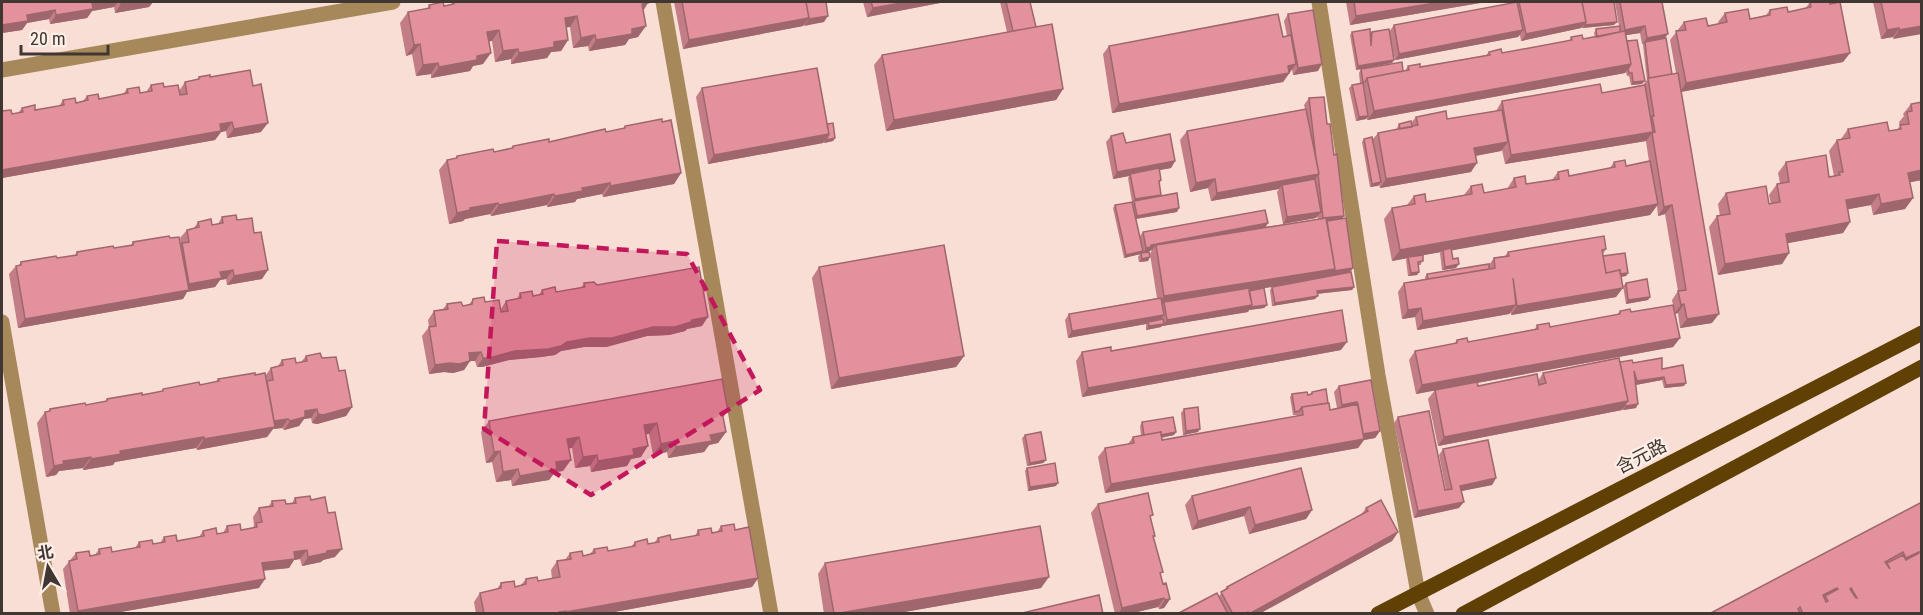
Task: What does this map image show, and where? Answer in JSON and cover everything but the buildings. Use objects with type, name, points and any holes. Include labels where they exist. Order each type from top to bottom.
[{"type":"main road","name":"含元路","points":[[1378,614],[1922,333]]},
{"type":"main road","points":[[1463,614],[1922,367]]},
{"type":"street","points":[[2,70],[393,2]]},
{"type":"street","points":[[663,2],[771,614]]},
{"type":"street","points":[[1319,2],[1378,375],[1418,592],[1427,614]]},
{"type":"street","points":[[2,322],[53,614]]},
{"type":"highlighted area","points":[[497,241],[687,254],[760,390],[591,495],[484,429]]}]
